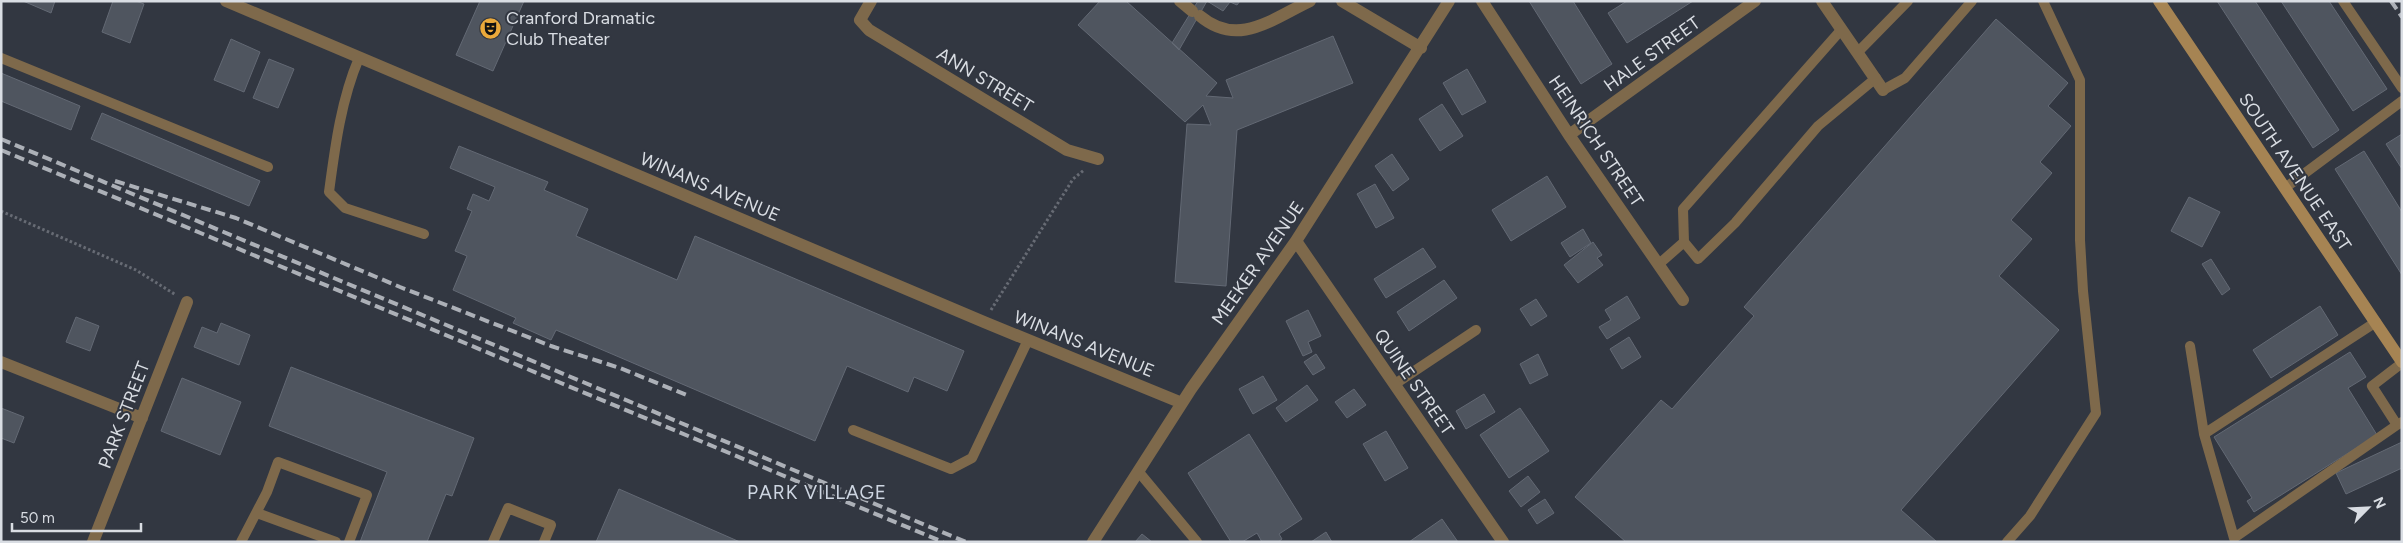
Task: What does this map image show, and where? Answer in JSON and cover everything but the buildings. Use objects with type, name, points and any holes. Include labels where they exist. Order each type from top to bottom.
[{"type":"main road","name":"SOUTH AVENUE EAST","points":[[2160,1],[2402,363]]},
{"type":"street","name":"WINANS AVENUE","points":[[226,1],[984,322],[1182,403]]},
{"type":"street","name":"ANN STREET","points":[[871,1],[860,20],[869,30],[1067,150],[1098,159]]},
{"type":"street","points":[[1180,1],[1211,26],[1228,32],[1248,30],[1310,1]]},
{"type":"street","points":[[1342,1],[1421,48]]},
{"type":"street","name":"MEEKER AVENUE","points":[[1093,542],[1182,403],[1296,241],[1421,48],[1449,1]]},
{"type":"street","name":"HEINRICH STREET","points":[[1482,1],[1570,135],[1683,300]]},
{"type":"street","name":"HALE STREET","points":[[1570,135],[1755,1]]},
{"type":"street","points":[[1822,1],[1883,90]]},
{"type":"street","name":"QUINE STREET","points":[[1296,241],[1503,542]]},
{"type":"street","name":"PARK STREET","points":[[93,542],[187,302]]},
{"type":"street","points":[[1,362],[142,418]]},
{"type":"lane","points":[[1858,52],[1908,1]]},
{"type":"lane","points":[[1883,90],[1905,78],[1972,1]]},
{"type":"lane","points":[[2007,542],[2030,516],[2096,413],[2083,290],[2080,240],[2080,80],[2043,1]]},
{"type":"lane","points":[[2343,1],[2402,88]]},
{"type":"lane","points":[[1841,30],[1683,209],[1684,242],[1698,259],[1735,223],[1818,126],[1876,78]]},
{"type":"lane","points":[[1,58],[268,167]]},
{"type":"lane","points":[[360,58],[351,76],[336,140],[329,192],[344,208],[424,234]]},
{"type":"lane","points":[[2285,188],[2402,101]]},
{"type":"lane","points":[[1659,264],[1684,242]]},
{"type":"lane","points":[[2204,434],[2376,322]]},
{"type":"lane","points":[[1394,384],[1476,330]]},
{"type":"lane","points":[[852,430],[951,470],[972,458],[1028,340]]},
{"type":"lane","points":[[2190,346],[2204,434],[2234,538],[2400,423],[2372,386],[2402,363]]},
{"type":"lane","points":[[241,542],[257,513],[278,462],[367,495],[349,542]]},
{"type":"lane","points":[[1138,471],[1197,542]]},
{"type":"lane","points":[[493,542],[508,508],[551,525],[544,542]]},
{"type":"lane","points":[[257,513],[336,542]]},
{"type":"path","points":[[984,322],[1073,179],[1098,159]]},
{"type":"path","points":[[1,211],[136,270],[187,302]]},
{"type":"railway","points":[[2391,1],[2402,17]]},
{"type":"railway","points":[[1,139],[966,542]]},
{"type":"railway","points":[[1,150],[943,542]]},
{"type":"railway","points":[[115,181],[236,218],[400,287],[551,346],[620,368],[689,396]]},
{"type":"place","name":"Cranford Dramatic Club Theater","points":[[490,28]]},
{"type":"district","name":"PARK VILLAGE","points":[[817,492]]}]
